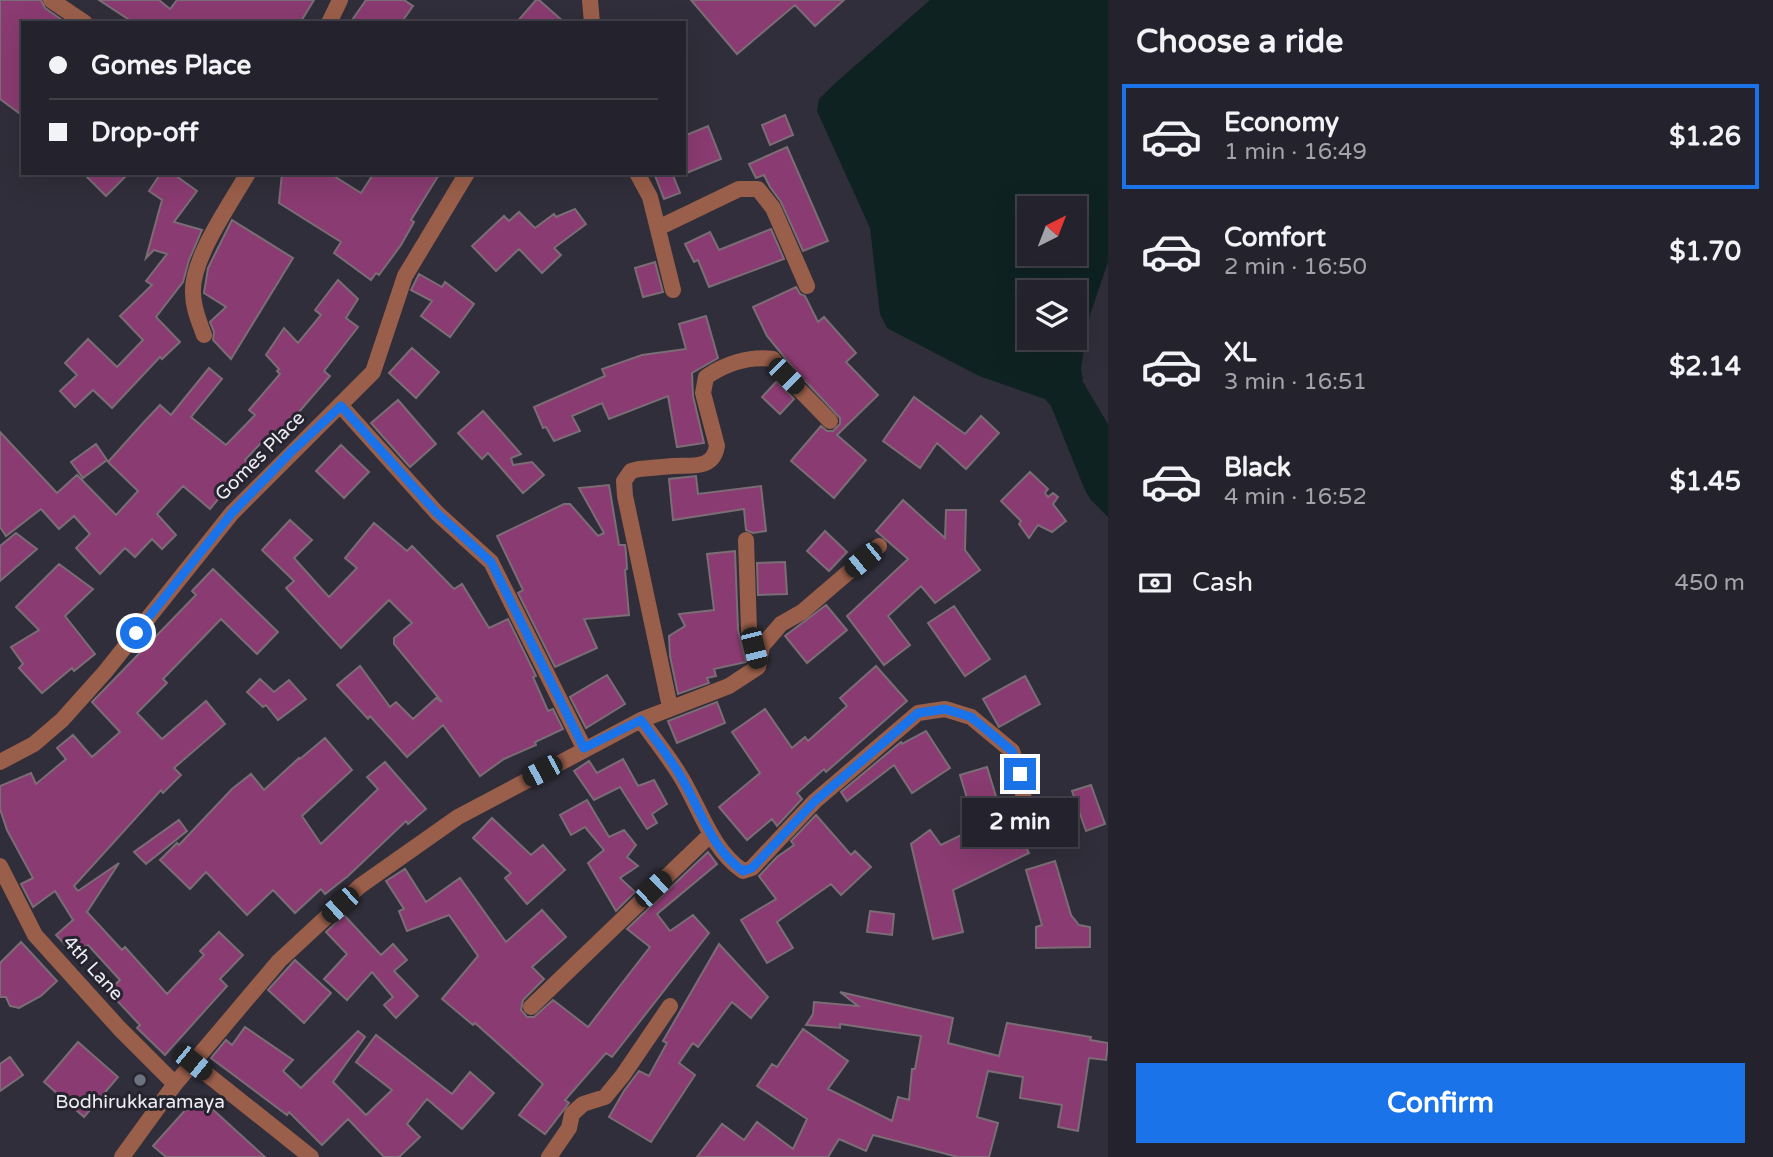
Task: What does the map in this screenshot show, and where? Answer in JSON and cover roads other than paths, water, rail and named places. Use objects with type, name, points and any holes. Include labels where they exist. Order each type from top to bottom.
[{"type":"street","points":[[51,0],[82,21]]},
{"type":"street","points":[[330,21],[340,0]]},
{"type":"street","points":[[590,0],[592,21]]},
{"type":"street","points":[[204,335],[194,308],[192,289],[195,274],[209,239],[247,175]]},
{"type":"street","name":"Gomes Place","points":[[0,762],[34,744],[62,720],[105,672],[232,513],[373,372],[405,276],[466,175]]},
{"type":"street","points":[[638,175],[650,197],[673,290]]},
{"type":"street","points":[[659,228],[739,189],[758,189],[773,208],[807,286]]},
{"type":"street","points":[[670,707],[624,481],[631,471],[698,467],[708,463],[716,454],[717,446],[703,394],[706,377],[720,367],[758,357],[773,359],[830,421]]},
{"type":"street","points":[[341,406],[437,513],[491,562],[584,748]]},
{"type":"street","points":[[746,540],[749,630],[758,667]]},
{"type":"street","points":[[122,1157],[174,1084],[279,961],[360,887],[458,817],[584,748],[670,707],[729,685],[758,667],[762,646],[781,624],[802,612],[879,546]]},
{"type":"street","points":[[641,720],[681,777],[710,835],[732,863],[743,871],[752,868],[815,801],[918,713],[945,709],[971,717],[1012,751],[1020,774],[1028,827]]},
{"type":"street","points":[[531,1007],[710,835]]},
{"type":"street","name":"4th Lane","points":[[0,866],[35,935],[174,1084]]},
{"type":"street","points":[[549,1157],[569,1128],[572,1114],[583,1104],[605,1097],[670,1006]]},
{"type":"street","points":[[193,1063],[312,1157]]},
{"type":"place","name":"Bodhirukkaramaya","points":[[140,1080]]}]
